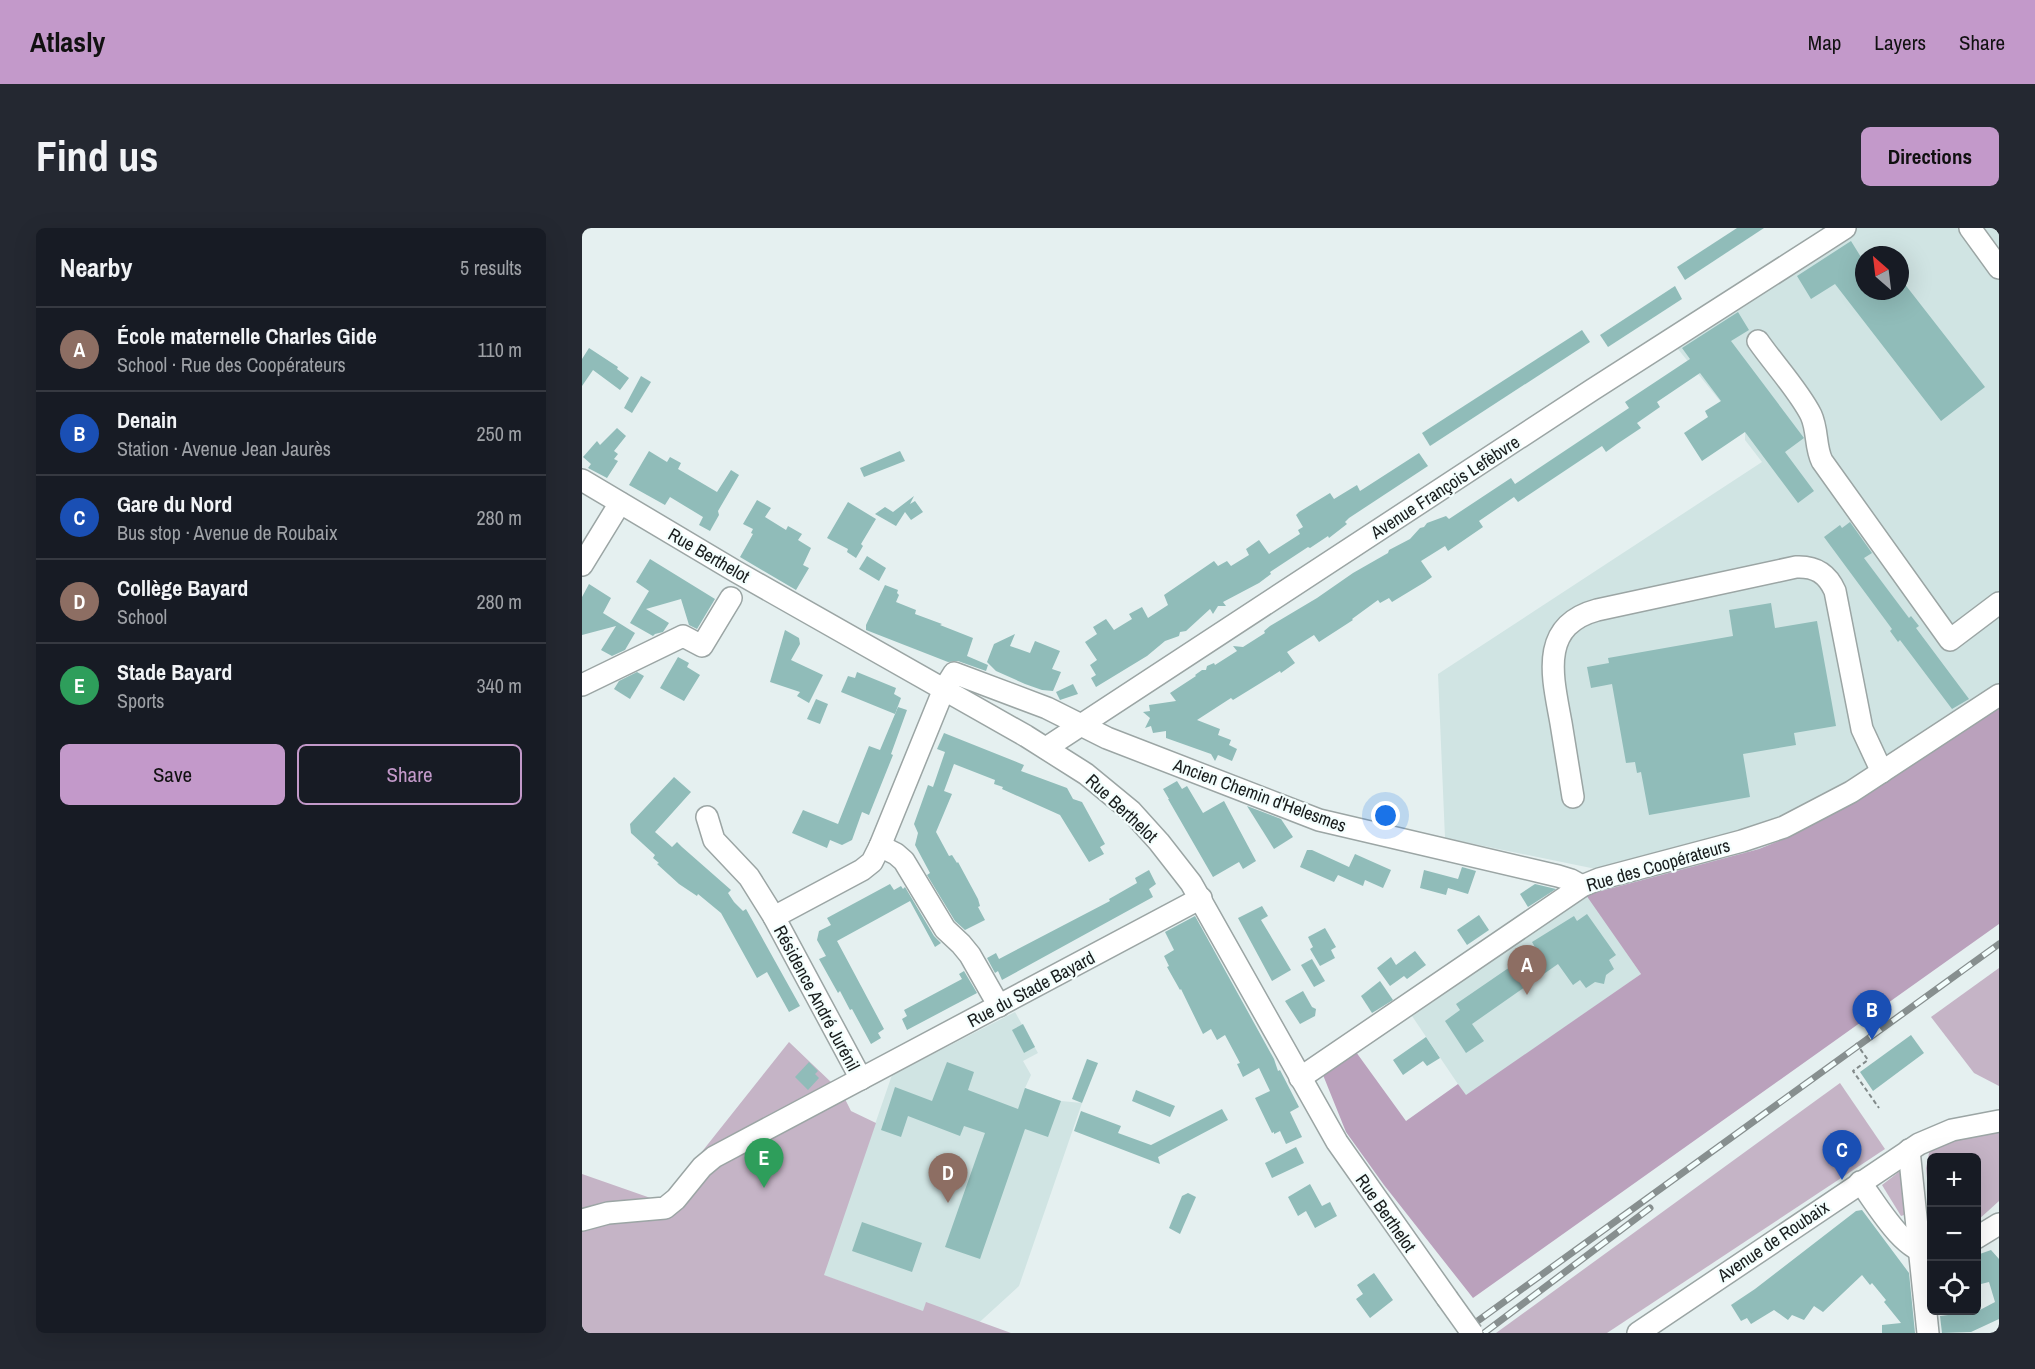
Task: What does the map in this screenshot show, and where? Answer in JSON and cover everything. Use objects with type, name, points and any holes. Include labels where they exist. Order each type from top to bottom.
[{"type":"street","name":"Avenue François Lefèbvre","points":[[1046,748],[1610,378],[1845,228]]},
{"type":"street","points":[[1970,228],[1999,268]]},
{"type":"street","points":[[1758,341],[1812,418],[1822,461],[1950,640],[1999,603]]},
{"type":"street","name":"Rue Berthelot","points":[[582,480],[1046,748],[1086,774],[1131,811],[1169,853],[1201,898],[1340,1148],[1472,1333]]},
{"type":"street","points":[[582,565],[620,503]]},
{"type":"street","points":[[1573,797],[1552,670],[1555,648],[1565,628],[1590,611],[1796,567],[1810,567],[1821,572],[1835,591],[1862,729],[1882,772]]},
{"type":"street","points":[[582,685],[682,636],[702,645],[730,598]]},
{"type":"street","name":"Ancien Chemin d'Helesmes","points":[[944,689],[954,674],[959,674],[1056,712],[1107,738],[1319,820],[1554,875],[1582,886]]},
{"type":"street","name":"Résidence André Jurénil","points":[[774,917],[862,870],[872,862],[944,689]]},
{"type":"street","name":"Rue des Coopérateurs","points":[[1300,1078],[1582,886],[1599,879],[1742,841],[1784,827],[1845,795],[1999,695]]},
{"type":"street","name":"Résidence André Jurénil","points":[[707,817],[714,840],[749,877],[774,917],[861,1079]]},
{"type":"street","points":[[880,846],[904,861],[945,929],[970,955],[999,1006]]},
{"type":"street","name":"Rue du Stade Bayard","points":[[582,1220],[608,1213],[665,1208],[714,1157],[1201,898]]},
{"type":"street","name":"Avenue de Roubaix","points":[[1638,1333],[1909,1150],[1930,1138],[1952,1130],[1999,1121]]},
{"type":"street","points":[[1909,1150],[1926,1253],[1928,1333]]},
{"type":"street","points":[[1860,1182],[1899,1234],[1926,1253]]},
{"type":"street","points":[[1981,1236],[1998,1228]]},
{"type":"path","points":[[1856,1043],[1868,1060],[1853,1071],[1879,1108]]},
{"type":"shaded area","points":[[1837,228],[1999,228],[1999,707],[1847,807],[1789,837],[1759,849],[1587,895],[1641,974],[1466,1096],[1412,1016],[1586,895],[1596,869],[1445,838],[1438,674],[1762,462],[1745,440],[1745,432],[1669,338]]},
{"type":"shaded area","points":[[1999,707],[1999,924],[1473,1298],[1384,1185],[1346,1132],[1323,1075],[1356,1052],[1406,1121],[1458,1084],[1466,1095],[1641,974],[1586,895],[1759,849],[1789,837],[1847,807]]},
{"type":"shaded area","points":[[1999,968],[1999,1086],[1974,1073],[1931,1017]]},
{"type":"shaded area","points":[[1015,1012],[1038,1053],[1023,1061],[1031,1075],[1025,1088],[1061,1101],[1082,1103],[1019,1286],[972,1329],[823,1275],[892,1075]]},
{"type":"shaded area","points":[[789,1042],[833,1084],[844,1097],[851,1111],[876,1123],[824,1275],[923,1311],[926,1302],[1011,1333],[582,1333],[582,1174],[662,1202]]},
{"type":"shaded area","points":[[1840,1083],[1885,1149],[1607,1333],[1496,1333]]},
{"type":"shaded area","points":[[1999,1129],[1999,1201],[1981,1217],[1981,1153],[1929,1153],[1930,1148],[1959,1136]]},
{"type":"shaded area","points":[[1900,1171],[1907,1214],[1901,1216],[1882,1185]]},
{"type":"building","points":[[1737,228],[1764,228],[1685,280],[1677,267]]},
{"type":"building","points":[[1851,241],[1855,247],[1855,300],[1909,300],[1909,290],[1985,387],[1941,421],[1835,284],[1811,299],[1797,276]]},
{"type":"building","points":[[1675,286],[1682,299],[1608,347],[1600,335]]},
{"type":"building","points":[[1738,312],[1749,330],[1731,341],[1804,438],[1785,452],[1814,491],[1798,503],[1745,432],[1702,461],[1684,433],[1708,417],[1705,411],[1721,401],[1700,373],[1657,402],[1660,407],[1637,423],[1641,428],[1606,452],[1602,446],[1518,502],[1514,497],[1479,521],[1483,527],[1448,551],[1445,546],[1421,561],[1432,577],[1425,582],[1392,602],[1389,598],[1380,603],[1378,600],[1319,642],[1314,635],[1287,652],[1295,663],[1233,700],[1231,698],[1197,720],[1220,729],[1218,735],[1231,740],[1229,745],[1237,749],[1232,761],[1218,755],[1215,761],[1211,754],[1166,738],[1166,731],[1153,733],[1151,726],[1145,728],[1150,718],[1143,712],[1150,711],[1149,705],[1176,701],[1170,693],[1202,670],[1206,670],[1207,666],[1214,663],[1215,665],[1237,651],[1233,646],[1243,647],[1265,633],[1264,631],[1270,626],[1410,539],[1427,523],[1446,516],[1449,519],[1511,478],[1515,484],[1629,408],[1625,402],[1690,359],[1682,348]]},
{"type":"building","points":[[1582,330],[1590,342],[1430,446],[1422,433]]},
{"type":"building","points":[[589,348],[618,367],[617,369],[629,378],[620,390],[593,370],[582,386],[582,359]]},
{"type":"building","points":[[641,376],[651,382],[632,413],[624,408]]},
{"type":"building","points":[[617,428],[626,436],[614,451],[618,454],[614,459],[618,461],[607,478],[588,468],[591,464],[583,457],[597,441],[600,445]]},
{"type":"building","points":[[649,451],[667,462],[670,457],[681,463],[678,469],[717,492],[731,470],[739,475],[718,511],[719,515],[710,531],[699,525],[703,517],[670,497],[665,505],[629,485]]},
{"type":"building","points":[[900,451],[905,461],[864,477],[860,468]]},
{"type":"building","points":[[1419,453],[1428,466],[1349,518],[1345,522],[1347,524],[1329,538],[1328,536],[1310,548],[1308,547],[1270,572],[1271,574],[1259,583],[1223,602],[1226,606],[1218,606],[1213,614],[1210,609],[1186,631],[1180,632],[1179,636],[1165,641],[1147,656],[1096,687],[1091,678],[1096,675],[1090,665],[1097,660],[1085,642],[1097,634],[1093,627],[1106,619],[1114,630],[1132,619],[1129,614],[1142,607],[1148,618],[1168,605],[1164,595],[1214,561],[1218,566],[1227,561],[1231,566],[1249,555],[1246,549],[1259,540],[1269,554],[1300,534],[1298,530],[1303,527],[1296,515],[1299,512],[1330,493],[1334,499],[1357,485],[1360,491]]},
{"type":"building","points":[[914,496],[910,504],[915,501],[923,512],[911,520],[905,512],[896,526],[875,514],[885,507],[893,512]]},
{"type":"building","points":[[757,500],[771,508],[765,517],[786,530],[788,526],[802,534],[798,540],[811,548],[803,565],[809,568],[796,590],[740,557],[753,534],[751,533],[753,529],[743,524]]},
{"type":"building","points":[[848,502],[876,519],[861,544],[863,546],[856,558],[847,552],[848,549],[827,538]]},
{"type":"building","points":[[1850,522],[1872,553],[1864,558],[1909,618],[1911,616],[1919,626],[1916,628],[1969,699],[1952,709],[1900,640],[1898,642],[1890,631],[1892,629],[1824,537],[1840,525],[1842,528]]},
{"type":"building","points":[[867,556],[886,568],[879,581],[859,569]]},
{"type":"building","points":[[650,559],[715,599],[697,629],[689,625],[681,599],[646,609],[669,623],[663,632],[653,636],[630,623],[649,591],[636,582]]},
{"type":"building","points":[[589,584],[611,598],[603,613],[635,633],[625,650],[612,656],[601,650],[616,626],[582,635],[582,597]]},
{"type":"building","points":[[885,585],[898,590],[899,595],[896,602],[916,610],[915,614],[973,638],[967,656],[988,665],[986,671],[958,661],[948,662],[866,630],[866,625]]},
{"type":"building","points":[[1771,603],[1775,628],[1817,621],[1836,726],[1794,733],[1796,745],[1743,754],[1750,797],[1649,815],[1641,772],[1637,773],[1635,762],[1626,763],[1612,684],[1591,688],[1587,667],[1609,663],[1608,658],[1733,636],[1729,610]]},
{"type":"building","points":[[785,630],[799,638],[800,644],[791,660],[823,675],[809,703],[797,696],[800,692],[770,682]]},
{"type":"building","points":[[1015,634],[1010,646],[1030,653],[1035,641],[1060,651],[1052,669],[1061,672],[1053,691],[1025,684],[996,671],[987,662],[994,644]]},
{"type":"building","points":[[678,657],[689,663],[687,667],[700,675],[684,701],[660,688]]},
{"type":"building","points":[[637,672],[644,676],[630,699],[614,689],[619,681]]},
{"type":"building","points":[[857,672],[896,688],[894,694],[901,698],[895,714],[841,692],[848,676],[855,678]]},
{"type":"building","points":[[1073,684],[1078,694],[1060,700],[1056,692]]},
{"type":"building","points":[[816,699],[828,704],[820,724],[807,719]]},
{"type":"building","points":[[898,707],[907,710],[891,754],[893,755],[869,815],[862,812],[852,840],[842,845],[830,840],[827,848],[792,833],[803,810],[838,824],[869,746],[880,750]]},
{"type":"building","points":[[944,733],[1024,765],[1021,771],[1067,788],[1073,799],[1082,802],[1105,844],[1100,847],[1104,854],[1089,862],[1060,815],[1002,789],[1003,787],[994,784],[995,780],[954,764],[944,791],[952,794],[936,832],[949,856],[952,855],[958,862],[978,899],[980,906],[978,907],[985,920],[965,930],[955,921],[927,875],[930,873],[915,845],[918,833],[914,824],[928,785],[933,787],[945,752],[937,749]]},
{"type":"building","points":[[674,777],[691,792],[655,832],[672,847],[677,842],[731,890],[728,893],[743,911],[746,909],[800,1006],[789,1012],[767,972],[757,978],[721,913],[698,894],[697,896],[679,884],[657,864],[659,863],[653,858],[655,855],[631,833],[630,824]]},
{"type":"building","points":[[1177,781],[1182,789],[1187,786],[1203,813],[1224,801],[1256,861],[1243,869],[1239,862],[1213,877],[1163,789]]},
{"type":"building","points":[[1247,806],[1281,819],[1293,837],[1274,849]]},
{"type":"building","points":[[1307,850],[1312,850],[1349,867],[1355,854],[1391,870],[1383,888],[1365,880],[1363,886],[1338,875],[1334,882],[1300,867]]},
{"type":"building","points":[[1462,867],[1476,871],[1468,894],[1448,888],[1446,895],[1420,888],[1424,870],[1458,879]]},
{"type":"building","points":[[1149,870],[1156,884],[1149,889],[1153,897],[1002,980],[998,971],[995,973],[987,958],[996,953],[999,959],[1110,901],[1109,899],[1137,883],[1135,878]]},
{"type":"building","points":[[890,884],[894,890],[901,886],[903,889],[905,887],[934,936],[941,943],[935,947],[910,901],[837,941],[884,1029],[878,1033],[881,1038],[871,1044],[852,1009],[850,1010],[840,991],[838,993],[819,959],[826,956],[817,940],[819,931],[831,925],[827,918]]},
{"type":"building","points":[[1535,884],[1556,889],[1528,907],[1520,894]]},
{"type":"building","points":[[1262,906],[1268,916],[1261,920],[1291,970],[1272,981],[1238,918]]},
{"type":"building","points":[[1587,914],[1616,955],[1609,960],[1614,969],[1606,975],[1604,984],[1595,982],[1586,988],[1580,980],[1573,985],[1558,964],[1472,1024],[1484,1041],[1466,1053],[1445,1021],[1460,1010],[1456,1004],[1536,949],[1532,942],[1574,916],[1577,921]]},
{"type":"building","points":[[1479,915],[1489,930],[1467,945],[1457,930]]},
{"type":"building","points":[[1195,916],[1299,1107],[1290,1112],[1302,1137],[1286,1144],[1280,1131],[1272,1133],[1255,1098],[1270,1091],[1259,1068],[1243,1077],[1237,1064],[1240,1063],[1225,1035],[1217,1040],[1211,1029],[1203,1034],[1181,989],[1167,967],[1169,966],[1164,956],[1174,950],[1165,932]]},
{"type":"building","points":[[1325,928],[1336,947],[1331,950],[1335,958],[1320,966],[1310,949],[1313,947],[1308,937]]},
{"type":"building","points":[[1415,951],[1426,965],[1407,979],[1404,976],[1390,986],[1377,968],[1391,957],[1396,965]]},
{"type":"building","points":[[1312,959],[1325,981],[1314,987],[1301,965]]},
{"type":"building","points":[[964,971],[977,993],[907,1030],[902,1019],[907,1016],[904,1010],[962,979],[959,974]]},
{"type":"building","points":[[1380,981],[1393,1000],[1372,1013],[1361,996]]},
{"type":"building","points":[[1303,991],[1312,1007],[1316,1009],[1315,1016],[1300,1024],[1285,1001]]},
{"type":"building","points":[[1023,1024],[1035,1047],[1024,1053],[1012,1030]]},
{"type":"building","points":[[1911,1035],[1924,1053],[1873,1091],[1860,1072]]},
{"type":"building","points":[[1426,1037],[1440,1058],[1427,1066],[1423,1061],[1403,1075],[1393,1060]]},
{"type":"building","points":[[1087,1059],[1098,1063],[1082,1103],[1072,1099]]},
{"type":"building","points":[[809,1062],[818,1071],[815,1074],[819,1078],[808,1090],[795,1077]]},
{"type":"building","points":[[947,1062],[974,1072],[968,1090],[1018,1109],[1025,1088],[1061,1101],[1048,1137],[1025,1129],[980,1259],[945,1247],[985,1133],[964,1126],[960,1136],[908,1116],[901,1137],[881,1130],[895,1087],[932,1101]]},
{"type":"building","points":[[1136,1090],[1175,1106],[1170,1117],[1132,1101]]},
{"type":"building","points":[[1222,1109],[1228,1120],[1158,1157],[1160,1164],[1074,1131],[1081,1111],[1121,1126],[1118,1133],[1151,1145]]},
{"type":"building","points":[[1296,1147],[1304,1163],[1272,1178],[1265,1163]]},
{"type":"building","points":[[1310,1184],[1322,1206],[1330,1202],[1337,1216],[1315,1228],[1306,1211],[1298,1216],[1288,1197]]},
{"type":"building","points":[[1188,1193],[1196,1197],[1180,1234],[1169,1228],[1182,1196]]},
{"type":"building","points":[[1862,1210],[1909,1273],[1915,1333],[1882,1333],[1882,1325],[1901,1323],[1884,1302],[1886,1300],[1862,1275],[1823,1312],[1814,1306],[1804,1320],[1792,1315],[1788,1320],[1774,1310],[1751,1324],[1747,1318],[1741,1321],[1731,1305],[1856,1211]]},
{"type":"building","points":[[862,1222],[922,1243],[912,1272],[852,1251]]},
{"type":"building","points":[[1991,1250],[1999,1259],[1999,1319],[1971,1332],[1942,1333],[1940,1316],[1981,1315],[1981,1309],[1995,1302],[1989,1282],[1981,1284],[1981,1254]]},
{"type":"building","points":[[1374,1273],[1393,1300],[1370,1318],[1356,1299],[1363,1294],[1357,1285]]},
{"type":"railway","points":[[1461,1333],[1999,944]]},
{"type":"railway","points":[[1484,1333],[1650,1208]]},
{"type":"place","name":"École maternelle Charles Gide","points":[[1527,995]]},
{"type":"place","name":"Denain","points":[[1872,1040]]},
{"type":"place","name":"Gare du Nord","points":[[1842,1180]]},
{"type":"place","name":"Stade Bayard","points":[[764,1188]]},
{"type":"place","name":"Collège Bayard","points":[[948,1203]]}]
